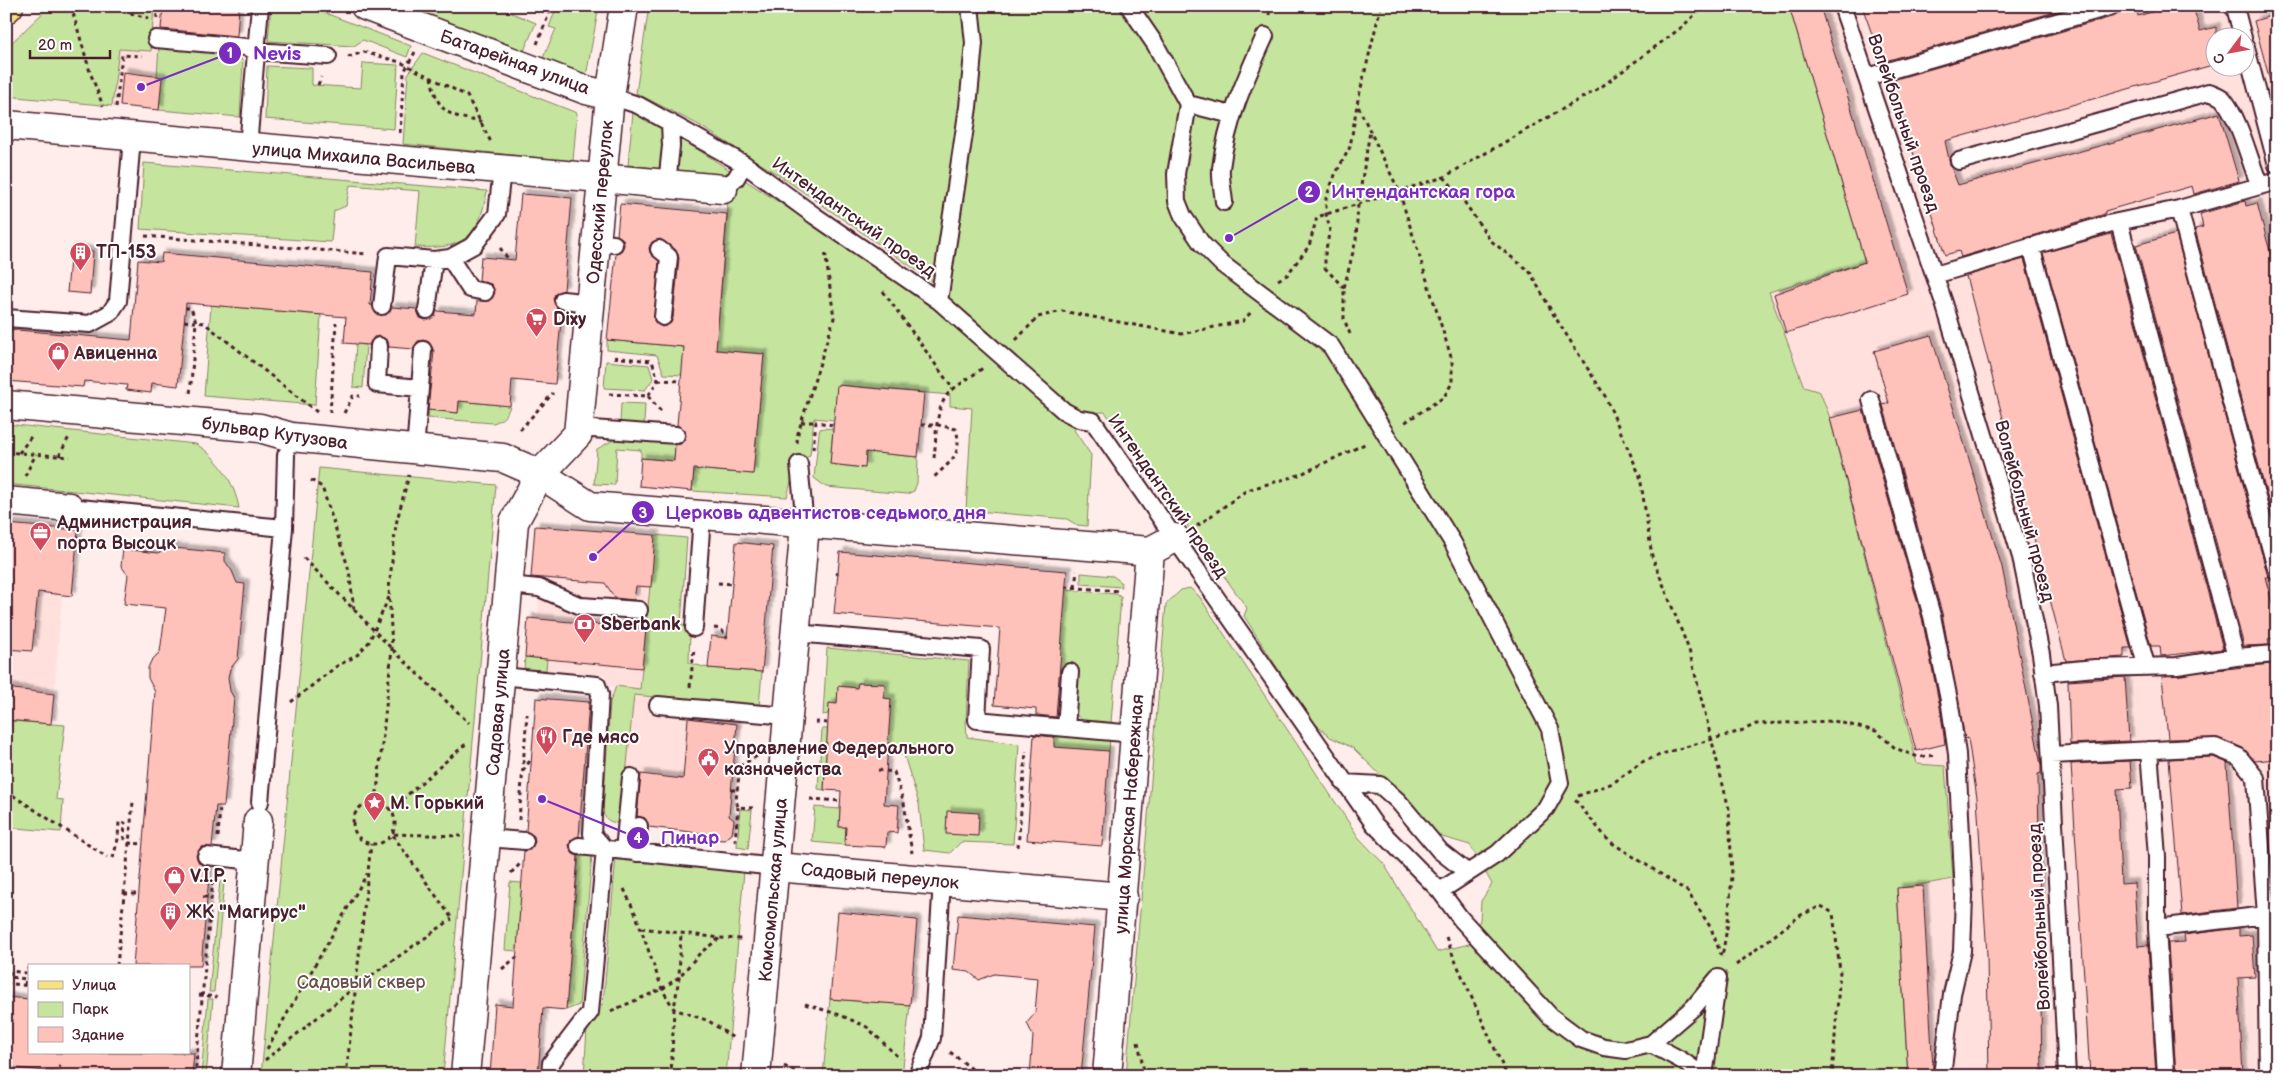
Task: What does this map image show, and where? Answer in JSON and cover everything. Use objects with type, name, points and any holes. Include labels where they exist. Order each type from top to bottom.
[{"type":"main road","points":[[6,9],[9,6]]},
{"type":"street","name":"Батарейная улица","points":[[365,6],[586,90],[610,96]]},
{"type":"street","name":"Одесский переулок","points":[[540,474],[578,434],[590,303],[605,244],[601,178],[610,96],[624,6]]},
{"type":"street","name":"улица Михаила Васильева","points":[[6,125],[132,138],[723,189]]},
{"type":"street","name":"бульвар Кутузова","points":[[6,405],[260,428],[289,446],[412,461],[503,458],[540,474],[590,506],[1150,552]]},
{"type":"street","name":"Садовая улица","points":[[465,1076],[477,837],[501,676],[514,522],[540,474]]},
{"type":"street","points":[[6,501],[69,507]]},
{"type":"street","name":"Комсомольская улица","points":[[756,1076],[805,525]]},
{"type":"street","points":[[1150,552],[1186,532]]},
{"type":"street","name":"улица Морская Набережная","points":[[1107,1076],[1150,552]]},
{"type":"street","points":[[236,1076],[259,812]]},
{"type":"street","name":"Садовый переулок","points":[[776,867],[1123,897]]},
{"type":"lane","points":[[248,147],[260,6]]},
{"type":"lane","points":[[939,300],[968,107],[974,43],[970,6]]},
{"type":"lane","points":[[1129,6],[1155,44],[1188,104],[1176,174],[1177,201],[1180,208],[1202,244],[1215,257],[1331,346],[1453,543],[1550,729],[1560,783],[1546,808],[1497,854],[1440,891]]},
{"type":"lane","name":"Волейбольный проезд","points":[[1842,6],[1935,275],[2021,557],[2043,673],[2051,755],[2067,1076]]},
{"type":"lane","points":[[1868,77],[2112,6]]},
{"type":"lane","points":[[2234,7],[2240,28]]},
{"type":"lane","points":[[1224,202],[1221,169],[1232,115],[1236,100],[1265,36]]},
{"type":"lane","points":[[156,39],[246,47],[256,51],[328,56]]},
{"type":"lane","points":[[2254,78],[2277,165]]},
{"type":"lane","points":[[1959,161],[2209,92],[2222,97],[2237,120],[2247,155],[2260,186]]},
{"type":"lane","name":"Интендантский проезд","points":[[610,96],[638,105],[744,164],[815,216],[939,300],[1064,411],[1078,419],[1093,421],[1186,532],[1204,584],[1374,824],[1440,891],[1461,919],[1550,1016],[1581,1039],[1604,1047],[1626,1050],[1651,1044]]},
{"type":"lane","points":[[1188,104],[1232,115]]},
{"type":"lane","points":[[667,184],[671,146],[670,122]]},
{"type":"lane","points":[[6,318],[90,324],[110,313],[118,301],[132,138]]},
{"type":"lane","points":[[723,189],[736,178],[744,164]]},
{"type":"lane","points":[[382,306],[388,256],[442,259],[474,245],[497,214],[502,170]]},
{"type":"lane","points":[[1935,275],[2031,246],[2119,222],[2179,209],[2277,181]]},
{"type":"lane","points":[[2179,209],[2277,572]]},
{"type":"lane","points":[[2119,222],[2236,656]]},
{"type":"lane","points":[[2031,246],[2146,666]]},
{"type":"lane","points":[[658,249],[669,257],[663,317]]},
{"type":"lane","points":[[442,259],[470,289],[485,292]]},
{"type":"lane","points":[[427,310],[442,259]]},
{"type":"lane","points":[[563,300],[590,303]]},
{"type":"lane","points":[[379,346],[377,384],[420,388]]},
{"type":"lane","points":[[412,461],[423,350]]},
{"type":"lane","points":[[1871,400],[1932,616],[1950,704],[1957,754],[1964,905],[1962,952],[1952,994],[1942,1076]]},
{"type":"lane","points":[[578,428],[676,435]]},
{"type":"lane","points":[[259,812],[284,528],[289,446]]},
{"type":"lane","points":[[798,464],[805,525]]},
{"type":"lane","points":[[69,507],[284,528]]},
{"type":"lane","points":[[694,628],[702,516]]},
{"type":"lane","points":[[509,585],[540,588],[581,606],[639,610]]},
{"type":"lane","points":[[795,633],[981,649],[977,720],[1135,734]]},
{"type":"lane","points":[[2043,673],[2146,666],[2177,666],[2236,656],[2277,654]]},
{"type":"lane","points":[[1066,728],[1070,672]]},
{"type":"lane","points":[[501,676],[597,685],[600,694],[592,834],[605,849],[590,1012],[551,1063],[550,1076]]},
{"type":"lane","points":[[658,705],[788,716]]},
{"type":"lane","points":[[2051,755],[2214,747],[2239,757],[2256,778],[2266,915],[2268,1076]]},
{"type":"lane","points":[[2149,750],[2157,857],[2157,928],[2166,1076]]},
{"type":"lane","points":[[630,852],[631,777]]},
{"type":"lane","points":[[1344,783],[1380,784],[1398,801],[1440,851],[1468,873]]},
{"type":"lane","points":[[630,852],[640,826]]},
{"type":"lane","points":[[477,837],[521,841]]},
{"type":"lane","name":"Садовый переулок","points":[[578,846],[776,867]]},
{"type":"lane","points":[[211,856],[255,861]]},
{"type":"lane","points":[[917,1076],[932,1038],[942,881]]},
{"type":"lane","points":[[2157,928],[2266,915]]},
{"type":"lane","points":[[1718,978],[1704,1076],[1681,1060],[1651,1044],[1694,1007],[1718,978]]},
{"type":"path","points":[[71,6],[90,72],[105,111]]},
{"type":"path","points":[[98,6],[124,14],[157,19]]},
{"type":"path","points":[[115,112],[122,54],[154,57],[157,19],[156,6]]},
{"type":"path","points":[[545,25],[552,6]]},
{"type":"path","points":[[1344,288],[1324,268],[1330,229],[1326,214],[1326,198],[1335,175],[1350,147],[1357,104],[1381,6]]},
{"type":"path","points":[[934,458],[941,405],[946,395],[1001,355],[1038,317],[1062,311],[1182,334],[1242,321],[1265,297],[1272,284],[1287,275],[1309,246],[1316,217],[1444,177],[1601,87],[1682,27],[1704,6]]},
{"type":"path","points":[[156,13],[162,10]]},
{"type":"path","points":[[318,86],[328,56],[347,57],[364,52],[409,64],[467,96],[482,122],[502,170]]},
{"type":"path","points":[[398,161],[404,72],[409,64]]},
{"type":"path","points":[[431,77],[435,99],[446,111],[462,118],[482,122]]},
{"type":"path","points":[[1186,532],[1247,490],[1299,475],[1387,434],[1444,397],[1452,383],[1452,360],[1399,191],[1357,104]]},
{"type":"path","points":[[1344,366],[1351,336],[1344,319],[1344,288],[1356,240],[1358,204],[1370,130]]},
{"type":"path","points":[[1444,177],[1490,240],[1530,272],[1552,312],[1605,396],[1640,476],[1652,556],[1689,650],[1729,810],[1732,876],[1728,922],[1718,978]]},
{"type":"path","points":[[798,464],[798,433],[834,318],[826,254],[815,216]]},
{"type":"path","points":[[125,235],[388,256]]},
{"type":"path","points":[[879,285],[953,389]]},
{"type":"path","points":[[185,308],[191,308],[196,322],[190,399]]},
{"type":"path","points":[[184,321],[204,323],[317,412]]},
{"type":"path","points":[[330,413],[336,323]]},
{"type":"path","points":[[604,356],[652,361],[658,380],[648,396]]},
{"type":"path","points":[[658,380],[681,381]]},
{"type":"path","points":[[520,430],[536,410],[559,388]]},
{"type":"path","points":[[620,394],[648,396],[663,414]]},
{"type":"path","points":[[344,413],[353,396]]},
{"type":"path","points":[[801,422],[816,422]]},
{"type":"path","points":[[921,425],[938,425],[956,429],[960,442],[955,457],[932,478]]},
{"type":"path","points":[[6,452],[70,457]]},
{"type":"path","points":[[376,802],[392,649],[390,596],[396,524],[412,461]]},
{"type":"path","points":[[311,480],[322,487],[349,570],[354,610]]},
{"type":"path","points":[[304,558],[392,649],[472,726]]},
{"type":"path","points":[[1075,588],[1077,568]]},
{"type":"path","points":[[1065,587],[1126,592]]},
{"type":"path","points":[[291,703],[337,666],[356,656],[370,642],[390,596]]},
{"type":"path","points":[[685,707],[692,680],[694,628]]},
{"type":"path","points":[[720,629],[726,638]]},
{"type":"path","points":[[521,841],[522,771],[526,717]]},
{"type":"path","points":[[1722,957],[1711,928],[1687,891],[1609,842],[1573,797],[1613,783],[1642,762],[1741,731],[1756,724],[1834,720],[1876,730],[1895,748],[1918,756],[1957,754]]},
{"type":"path","points":[[816,722],[828,723]]},
{"type":"path","points":[[390,810],[471,739]]},
{"type":"path","points":[[1018,847],[1026,751]]},
{"type":"path","points":[[734,850],[738,807],[736,790],[740,766],[757,756]]},
{"type":"path","points":[[522,771],[531,759]]},
{"type":"path","points":[[878,770],[894,772],[904,803],[912,853]]},
{"type":"path","points":[[731,790],[736,790]]},
{"type":"path","points":[[6,791],[107,857]]},
{"type":"path","points":[[810,799],[840,800]]},
{"type":"path","points":[[117,964],[133,802]]},
{"type":"path","points":[[452,919],[392,834],[394,818],[390,810],[376,802],[368,802],[360,807],[353,818],[354,831],[362,840],[371,844],[382,842],[392,834],[477,837]]},
{"type":"path","points":[[195,1076],[201,995],[212,897],[211,856],[220,806]]},
{"type":"path","points":[[738,807],[754,808]]},
{"type":"path","points":[[113,858],[118,839],[119,822],[125,823],[124,838],[129,843],[144,844]]},
{"type":"path","points":[[346,1076],[371,844]]},
{"type":"path","points":[[368,872],[263,1059],[355,987],[457,916]]},
{"type":"path","points":[[623,887],[641,928],[662,990],[674,1009],[709,1021],[732,1037]]},
{"type":"path","points":[[124,894],[140,894]]},
{"type":"path","points":[[203,897],[212,897]]},
{"type":"path","points":[[1718,978],[1801,915],[1821,906],[1833,913],[1840,971],[1832,1076]]},
{"type":"path","points":[[641,928],[681,934],[742,939]]},
{"type":"path","points":[[1444,931],[1454,958],[1507,1076]]},
{"type":"path","points":[[671,1076],[674,1009],[679,977],[681,934]]},
{"type":"path","points":[[580,1026],[662,990],[679,977],[700,953],[720,938]]},
{"type":"path","points":[[500,971],[516,956]]},
{"type":"path","points":[[6,983],[27,986],[26,979],[10,977],[11,971],[27,972],[28,968]]},
{"type":"path","points":[[201,995],[220,997]]},
{"type":"path","points":[[805,1004],[840,1015],[867,1027],[902,1062]]},
{"type":"path","points":[[932,1038],[981,1076]]},
{"type":"path","points":[[58,1076],[60,1065]]},
{"type":"path","points":[[6,1074],[30,1076]]},
{"type":"shaded area","points":[[154,6],[239,6],[237,39],[157,76],[162,77],[159,110],[112,106],[119,49],[151,51]]},
{"type":"shaded area","points":[[1789,6],[2277,6],[2277,1076],[1908,1076],[1897,888],[1953,879],[1945,767],[1917,764],[1830,418],[1804,388],[1768,292],[1865,262]]},
{"type":"shaded area","points":[[6,524],[78,530],[72,596],[62,595],[54,694],[6,688]]},
{"type":"shaded area","points":[[541,578],[613,584],[613,595],[621,602],[628,603],[634,599],[636,586],[651,587],[640,689],[605,686],[606,675],[524,669],[528,618],[537,619]]},
{"type":"shaded area","points":[[634,695],[739,705],[738,724],[741,726],[740,735],[736,738],[729,815],[734,820],[712,839],[708,834],[621,824]]},
{"type":"green space","points":[[50,6],[154,6],[151,51],[119,49],[112,106],[6,96],[6,48]]},
{"type":"green space","points":[[271,6],[307,6],[411,46],[407,57],[363,40],[354,46],[268,41]]},
{"type":"green space","points":[[397,6],[495,6],[536,23],[523,53]]},
{"type":"green space","points":[[557,6],[599,6],[586,76],[542,60],[556,29],[549,27]]},
{"type":"green space","points":[[649,6],[1789,6],[1865,262],[1769,292],[1804,387],[1820,392],[1830,418],[1917,764],[1945,766],[1953,879],[1897,889],[1908,1076],[1126,1076],[1166,604],[1181,590],[1190,588],[1199,596],[1359,838],[1384,864],[1437,952],[1469,944],[1480,920],[1481,901],[1492,884],[1470,845],[1432,834],[1409,803],[1353,748],[1330,737],[1310,719],[1244,616],[1247,608],[1105,412],[1090,414],[1074,430],[1091,455],[1087,526],[1077,525],[1067,519],[966,510],[972,408],[950,406],[950,395],[838,385],[834,420],[814,418],[810,455],[795,467],[787,497],[692,491],[694,469],[753,474],[764,354],[716,350],[728,208],[721,175],[628,165],[633,112],[668,130],[854,251],[942,312],[953,302],[945,290],[780,176],[699,125],[636,93]]},
{"type":"green space","points":[[159,47],[238,54],[243,62],[240,117],[159,110],[162,77],[157,76]]},
{"type":"green space","points":[[423,53],[577,113],[573,161],[403,144],[408,74]]},
{"type":"green space","points":[[363,63],[398,65],[394,129],[265,119],[267,66],[312,68],[312,85],[361,88]]},
{"type":"green space","points":[[144,163],[487,191],[484,207],[473,230],[466,238],[445,246],[415,247],[420,191],[350,185],[346,206],[334,211],[331,242],[140,229]]},
{"type":"green space","points":[[211,305],[321,315],[315,405],[204,396]]},
{"type":"green space","points":[[607,340],[684,347],[682,375],[664,374],[657,355],[607,350]]},
{"type":"green space","points":[[356,344],[366,345],[363,388],[353,387]]},
{"type":"green space","points":[[606,361],[649,365],[653,379],[645,390],[604,388]]},
{"type":"green space","points":[[459,401],[510,406],[504,417],[493,423],[428,418],[429,410],[458,413]]},
{"type":"green space","points":[[621,403],[645,404],[644,424],[620,423]]},
{"type":"green space","points":[[6,424],[196,444],[212,456],[224,472],[237,498],[239,508],[6,484]]},
{"type":"green space","points":[[820,429],[833,429],[830,464],[864,468],[866,452],[918,457],[917,483],[914,491],[907,494],[826,487],[814,478],[819,433]]},
{"type":"green space","points":[[619,437],[676,441],[674,461],[641,458],[641,450],[617,448],[615,485],[594,484],[597,449]]},
{"type":"green space","name":"Садовый сквер","points":[[319,468],[496,485],[443,1076],[261,1076]]},
{"type":"green space","points":[[655,535],[687,538],[681,624],[690,631],[689,663],[708,668],[762,672],[759,707],[634,695],[621,824],[608,820],[603,812],[610,702],[616,686],[640,689]]},
{"type":"green space","points":[[1081,573],[1113,576],[1121,582],[1122,587],[1081,584]]},
{"type":"green space","points":[[1065,590],[1116,594],[1121,597],[1111,723],[1081,720],[1076,714],[1079,672],[1059,670]]},
{"type":"green space","points":[[827,648],[969,661],[967,737],[1019,744],[1013,844],[961,842],[950,853],[924,850],[919,804],[904,755],[887,754],[891,699],[884,698],[885,684],[858,683],[857,688],[838,686],[837,704],[830,703],[828,714],[823,715]]},
{"type":"green space","points":[[525,657],[547,659],[546,670],[524,669]]},
{"type":"green space","points":[[12,721],[65,725],[56,799],[63,800],[61,832],[6,827],[6,777]]},
{"type":"green space","points":[[822,729],[828,729],[824,790],[818,789]]},
{"type":"green space","points":[[1065,733],[1110,737],[1109,751],[1034,746]]},
{"type":"green space","points":[[815,807],[840,809],[839,827],[846,827],[845,845],[812,842]]},
{"type":"green space","points":[[740,809],[752,810],[748,849],[737,847]]},
{"type":"green space","points":[[579,854],[592,855],[579,1005],[566,1010]]},
{"type":"green space","points":[[616,857],[744,871],[726,1076],[584,1076],[588,1012],[603,1004]]},
{"type":"green space","points":[[220,881],[224,882],[214,992],[209,992]]},
{"type":"green space","points":[[510,882],[522,883],[517,951],[505,950]]},
{"type":"green space","points":[[208,999],[213,999],[206,1076],[201,1076]]},
{"type":"green space","points":[[830,999],[910,1005],[902,1076],[823,1076]]},
{"type":"building","points":[[163,6],[239,6],[237,36],[161,29]]},
{"type":"building","points":[[1789,6],[1820,6],[1908,294],[1786,333],[1774,294],[1865,262]]},
{"type":"building","points":[[1862,6],[2075,6],[1882,62]]},
{"type":"building","points":[[2122,6],[2136,6],[2138,16],[2172,6],[2193,6],[2200,31],[2206,30],[2206,67],[1945,141],[1950,164],[1958,185],[2219,113],[2239,181],[2194,194],[2192,186],[2105,211],[2105,214],[1961,257],[1959,251],[1945,255],[1902,116],[1889,81],[2120,13]]},
{"type":"building","points":[[2277,14],[2277,80],[2270,81],[2254,21]]},
{"type":"building","points":[[123,72],[162,77],[159,110],[120,106]]},
{"type":"building","points":[[521,194],[572,198],[564,290],[555,294],[553,299],[557,308],[562,310],[555,384],[512,380],[510,406],[459,401],[458,413],[428,410],[434,351],[429,342],[424,340],[418,341],[413,349],[389,347],[388,341],[380,336],[374,337],[369,345],[344,343],[346,317],[186,303],[178,386],[152,383],[151,393],[126,390],[127,385],[84,381],[83,387],[6,381],[6,329],[131,340],[138,260],[161,262],[162,253],[373,272],[370,305],[372,305],[376,314],[386,315],[392,307],[417,309],[420,318],[426,320],[435,316],[437,311],[476,314],[477,301],[489,301],[495,293],[491,284],[479,281],[481,257],[515,260]]},
{"type":"building","points":[[2245,201],[2246,206],[2257,203],[2277,278],[2277,533],[2195,229],[2203,227],[2200,214]]},
{"type":"building","points":[[620,204],[727,214],[716,350],[764,354],[753,474],[694,469],[692,491],[639,486],[641,458],[674,461],[675,445],[681,444],[686,436],[685,430],[677,425],[684,347],[607,340],[616,254],[622,250],[624,245],[623,239],[617,235]],"holes":[[[660,239],[675,249],[679,258],[673,318],[671,323],[662,327],[654,321],[659,261],[650,253],[649,248],[652,242]]]},
{"type":"building","points":[[2111,234],[2223,649],[2161,656],[2160,646],[2151,646],[2043,253]]},
{"type":"building","points":[[2176,234],[2268,577],[2265,577],[2277,621],[2277,637],[2268,639],[2269,645],[2244,646],[2136,245]]},
{"type":"building","name":"ТП-153","points":[[71,249],[93,251],[90,294],[67,292]]},
{"type":"building","points":[[2024,259],[2131,648],[2124,648],[2124,657],[2066,661],[1966,276]]},
{"type":"building","points":[[1931,335],[2002,567],[2041,765],[2041,773],[2038,774],[2042,1076],[1989,1076],[1987,955],[1977,798],[1968,738],[1965,739],[1942,613],[1883,405],[1889,403],[1874,351]]},
{"type":"building","points":[[837,385],[924,393],[918,457],[866,452],[865,468],[830,464]]},
{"type":"building","points":[[1863,410],[1922,618],[1940,707],[1945,744],[1916,751],[1830,418]]},
{"type":"building","name":"Администрация порта Высоцк","points":[[6,524],[78,530],[72,596],[38,592],[32,651],[6,649]]},
{"type":"building","points":[[535,526],[655,535],[651,587],[636,586],[634,600],[615,598],[605,583],[531,577]]},
{"type":"building","points":[[736,542],[773,546],[762,672],[708,668],[711,636],[727,638]]},
{"type":"building","points":[[164,547],[225,553],[225,561],[237,583],[245,584],[238,659],[230,669],[228,677],[230,691],[234,698],[224,806],[216,806],[212,847],[201,847],[196,855],[200,864],[210,866],[201,966],[190,966],[190,964],[133,964],[155,692],[148,678],[148,668],[151,661],[160,652],[166,608],[124,604],[128,575],[121,566],[123,549],[159,553]]},
{"type":"building","points":[[840,552],[1067,571],[1056,717],[1036,715],[1036,709],[994,705],[1000,628],[834,614]]},
{"type":"building","name":"Sberbank","points":[[528,618],[646,629],[642,668],[525,657]]},
{"type":"building","points":[[2271,664],[2274,693],[2277,692],[2277,759],[2255,761],[2243,748],[2218,738],[2168,739],[2162,676]]},
{"type":"building","points":[[2125,677],[2129,741],[2070,744],[2068,681]]},
{"type":"building","points":[[858,683],[885,684],[884,698],[891,699],[884,804],[899,805],[897,833],[887,832],[886,847],[845,845],[846,827],[839,827],[841,791],[824,790],[829,703],[837,704],[838,686],[857,688]]},
{"type":"building","points":[[6,688],[54,694],[51,724],[6,720]]},
{"type":"building","points":[[536,698],[589,702],[579,836],[571,840],[569,845],[573,854],[578,856],[566,1010],[543,1008],[538,1076],[490,1076],[495,1004],[513,1006],[524,851],[530,850],[535,842],[534,836],[526,831]]},
{"type":"building","name":"Управление Федерального казначейства","points":[[688,718],[737,724],[729,816],[734,820],[732,834],[724,840],[712,839],[708,834],[649,827],[645,818],[637,816],[641,774],[683,779]]},
{"type":"building","points":[[1034,735],[1054,737],[1054,747],[1109,751],[1102,846],[1027,840]]},
{"type":"building","points":[[2213,757],[2228,763],[2237,908],[2182,915],[2169,759]]},
{"type":"building","points":[[2130,761],[2132,788],[2117,789],[2121,884],[2134,883],[2138,946],[2148,945],[2156,1076],[2090,1076],[2071,764]]},
{"type":"building","points":[[947,811],[979,813],[978,836],[946,834]]},
{"type":"building","points":[[1923,886],[1933,1070],[1932,1076],[1908,1076],[1897,888]]},
{"type":"building","points":[[838,912],[917,920],[910,1005],[830,999]]},
{"type":"building","points":[[958,915],[1095,927],[1081,1076],[1030,1076],[1033,1036],[1027,1023],[1035,1013],[1038,978],[994,974],[979,980],[969,972],[953,970]]},
{"type":"building","points":[[2239,928],[2239,936],[2252,935],[2255,977],[2238,978],[2243,1076],[2176,1076],[2168,943],[2185,942],[2184,935]]},
{"type":"building","points":[[6,997],[28,999],[28,1054],[194,1053],[192,1076],[96,1076],[6,1067]]},
{"type":"place","name":"Nevis","points":[[141,87]]},
{"type":"place","name":"Интендантская гора","points":[[1229,238]]},
{"type":"place","name":"ТП-153","points":[[80,271]]},
{"type":"place","name":"Dixy","points":[[537,338]]},
{"type":"place","name":"Авиценна","points":[[58,372]]},
{"type":"place","name":"Администрация порта Высоцк","points":[[41,551]]},
{"type":"place","name":"Церковь адвентистов седьмого дня","points":[[593,557]]},
{"type":"place","name":"Sberbank","points":[[585,643]]},
{"type":"place","name":"Где мясо","points":[[546,756]]},
{"type":"place","name":"Управление Федерального казначейства","points":[[708,777]]},
{"type":"place","name":"Пинар","points":[[542,799]]},
{"type":"place","name":"М. Горький","points":[[374,822]]},
{"type":"place","name":"V.I.P.","points":[[174,895]]},
{"type":"place","name":"ЖК \"Магирус\"","points":[[170,931]]}]
